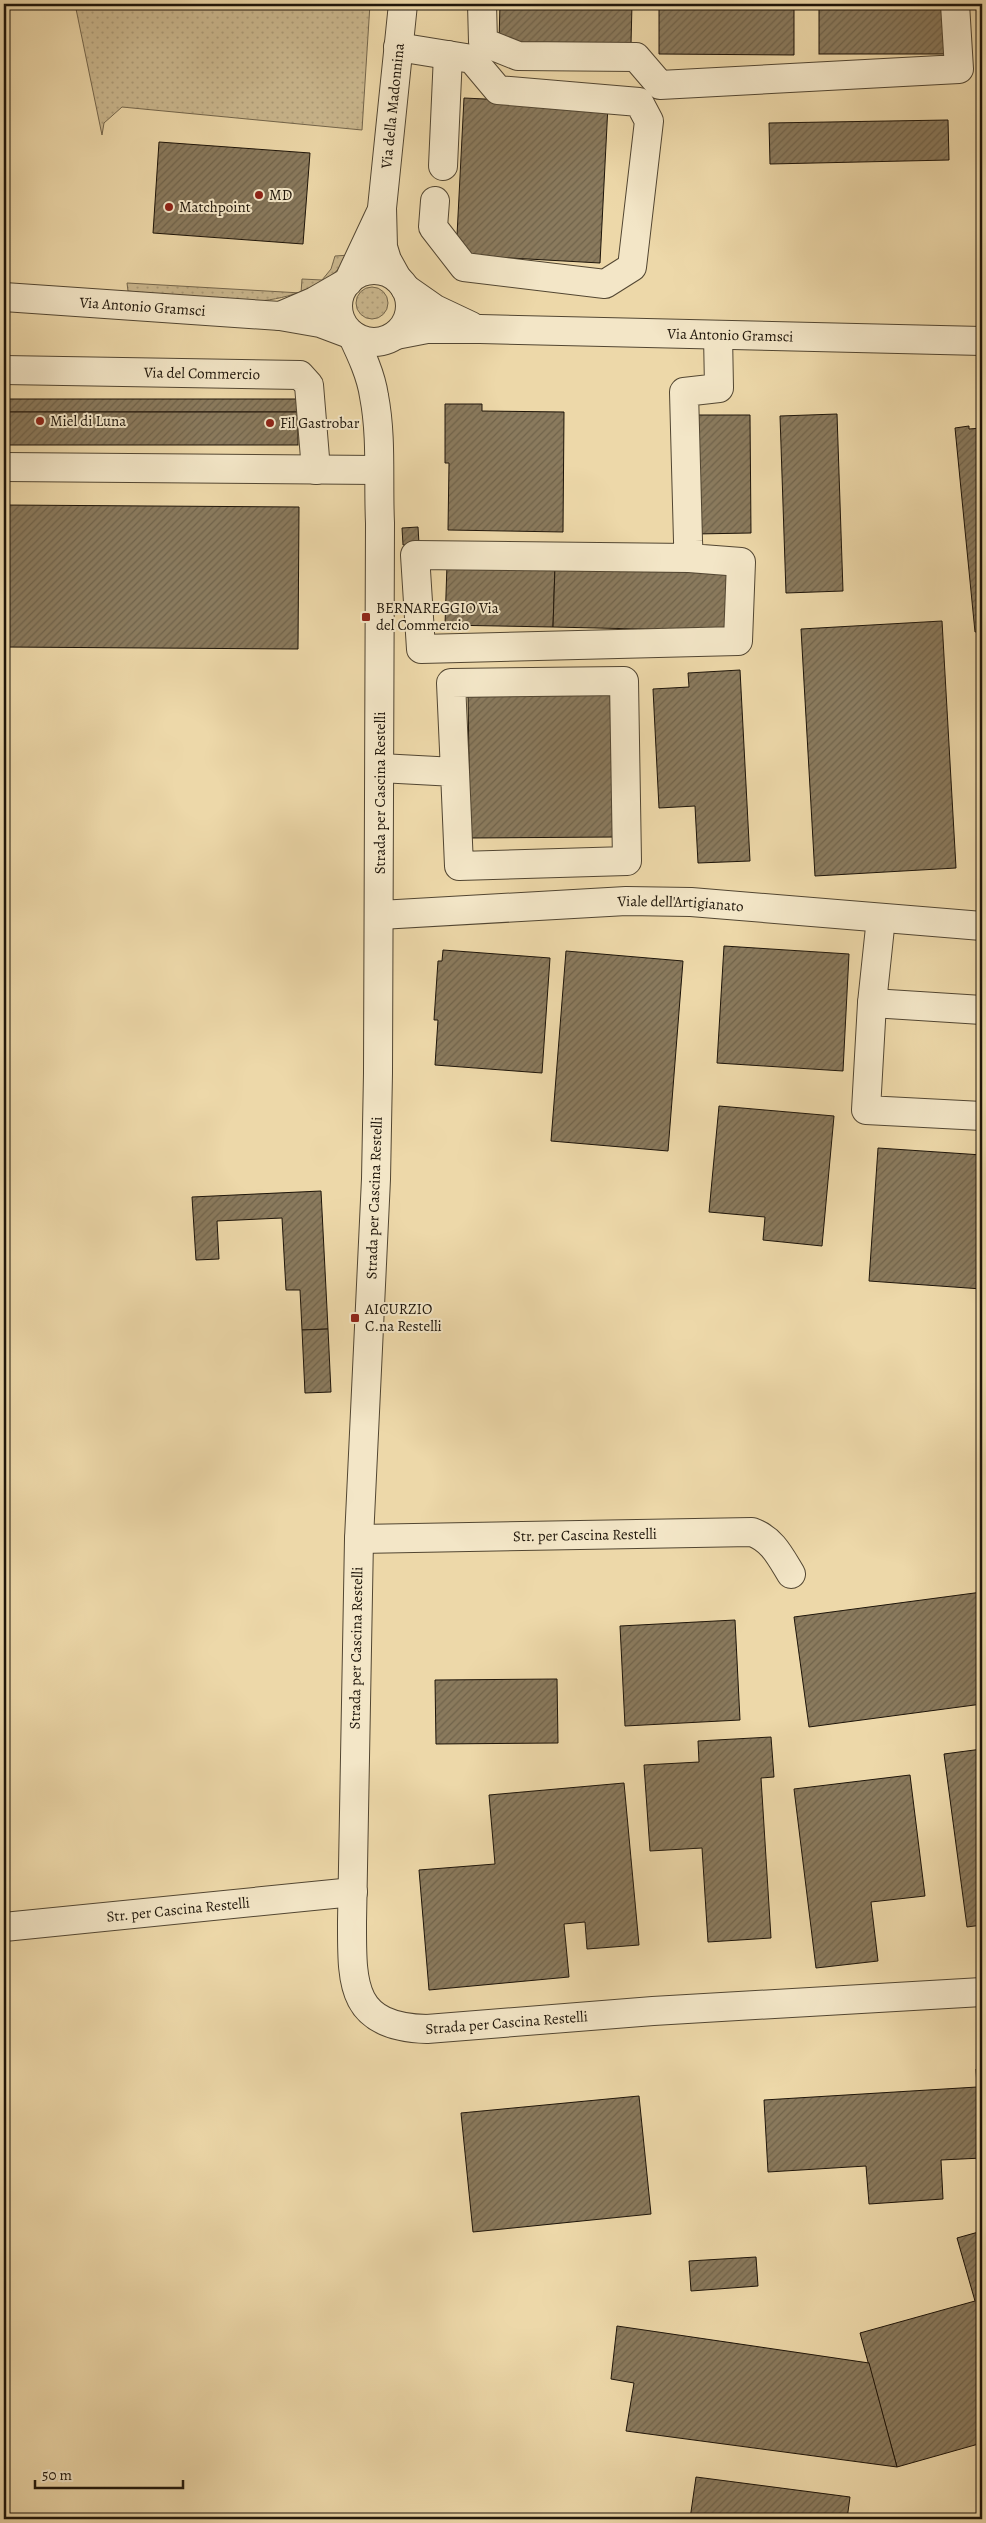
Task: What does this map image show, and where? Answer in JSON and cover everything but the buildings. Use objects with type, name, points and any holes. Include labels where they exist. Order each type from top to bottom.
[{"type":"street","name":"Via della Madonnina","points":[[401,283],[387,260],[383,247],[382,208],[403,4]]},
{"type":"street","points":[[482,4],[483,42],[518,56],[636,57],[660,85],[959,69],[955,4]]},
{"type":"street","points":[[398,46],[472,59],[498,90],[639,102],[649,121],[632,267],[606,284],[464,266],[433,227],[435,201]]},
{"type":"street","points":[[443,166],[448,55]]},
{"type":"street","name":"Via della Madonnina","points":[[348,282],[382,208]]},
{"type":"street","points":[[4,467],[378,470],[374,396],[362,356],[352,335],[343,325],[338,309],[340,296],[348,282],[359,274],[371,270],[383,271],[401,283],[410,299],[410,312],[404,326],[386,350],[374,396]]},
{"type":"street","name":"Via Antonio Gramsci","points":[[280,316],[315,301],[348,282]]},
{"type":"street","name":"Via Antonio Gramsci","points":[[401,283],[435,309],[480,329]]},
{"type":"street","name":"Via Antonio Gramsci","points":[[4,297],[280,316],[320,323],[352,335]]},
{"type":"street","name":"Via Antonio Gramsci","points":[[396,336],[427,329],[480,329],[982,341]]},
{"type":"street","points":[[352,335],[364,341],[374,343],[396,336]]},
{"type":"street","points":[[689,558],[684,392],[719,388],[718,335]]},
{"type":"street","name":"Via del Commercio","points":[[4,370],[300,375],[309,385],[316,470]]},
{"type":"street","name":"Strada per Cascina Restelli","points":[[378,470],[380,915],[376,1179],[359,1539],[352,1968],[355,1986],[370,2011],[386,2022],[402,2027],[427,2029],[653,2011],[982,1992]]},
{"type":"street","points":[[415,555],[689,558],[741,562],[738,641],[422,649],[415,555]]},
{"type":"street","points":[[624,681],[627,861],[459,866],[455,772],[451,683],[624,681]]},
{"type":"street","points":[[380,768],[455,772]]},
{"type":"street","name":"Viale dell'Artigianato","points":[[380,915],[626,901],[691,902],[982,926]]},
{"type":"street","points":[[881,918],[872,1003],[866,1110],[982,1116]]},
{"type":"street","points":[[872,1003],[982,1010]]},
{"type":"street","name":"Str. per Cascina Restelli","points":[[359,1539],[752,1532],[764,1536],[775,1547],[791,1574]]},
{"type":"street","name":"Str. per Cascina Restelli","points":[[4,1927],[353,1892]]},
{"type":"shaded area","points":[[75,4],[370,4],[362,130],[122,107],[104,123],[102,135]]},
{"type":"shaded area","points":[[350,255],[332,275],[301,291],[302,279],[322,280],[331,269],[335,256]]},
{"type":"shaded area","points":[[127,283],[296,293],[257,301],[231,302],[128,291]]},
{"type":"shaded area","points":[[372,287],[378,288],[383,292],[387,297],[387,309],[383,314],[378,318],[372,319],[366,318],[361,314],[357,309],[356,303],[357,297],[361,292],[366,288]]},
{"type":"place","name":"MD","points":[[259,195]]},
{"type":"place","name":"Matchpoint","points":[[169,207]]},
{"type":"place","name":"Miel di Luna","points":[[40,421]]},
{"type":"place","name":"Fil Gastrobar","points":[[270,423]]},
{"type":"place","name":"BERNAREGGIO Via del Commercio","points":[[366,617]]},
{"type":"place","name":"AICURZIO C.na Restelli","points":[[355,1318]]}]
